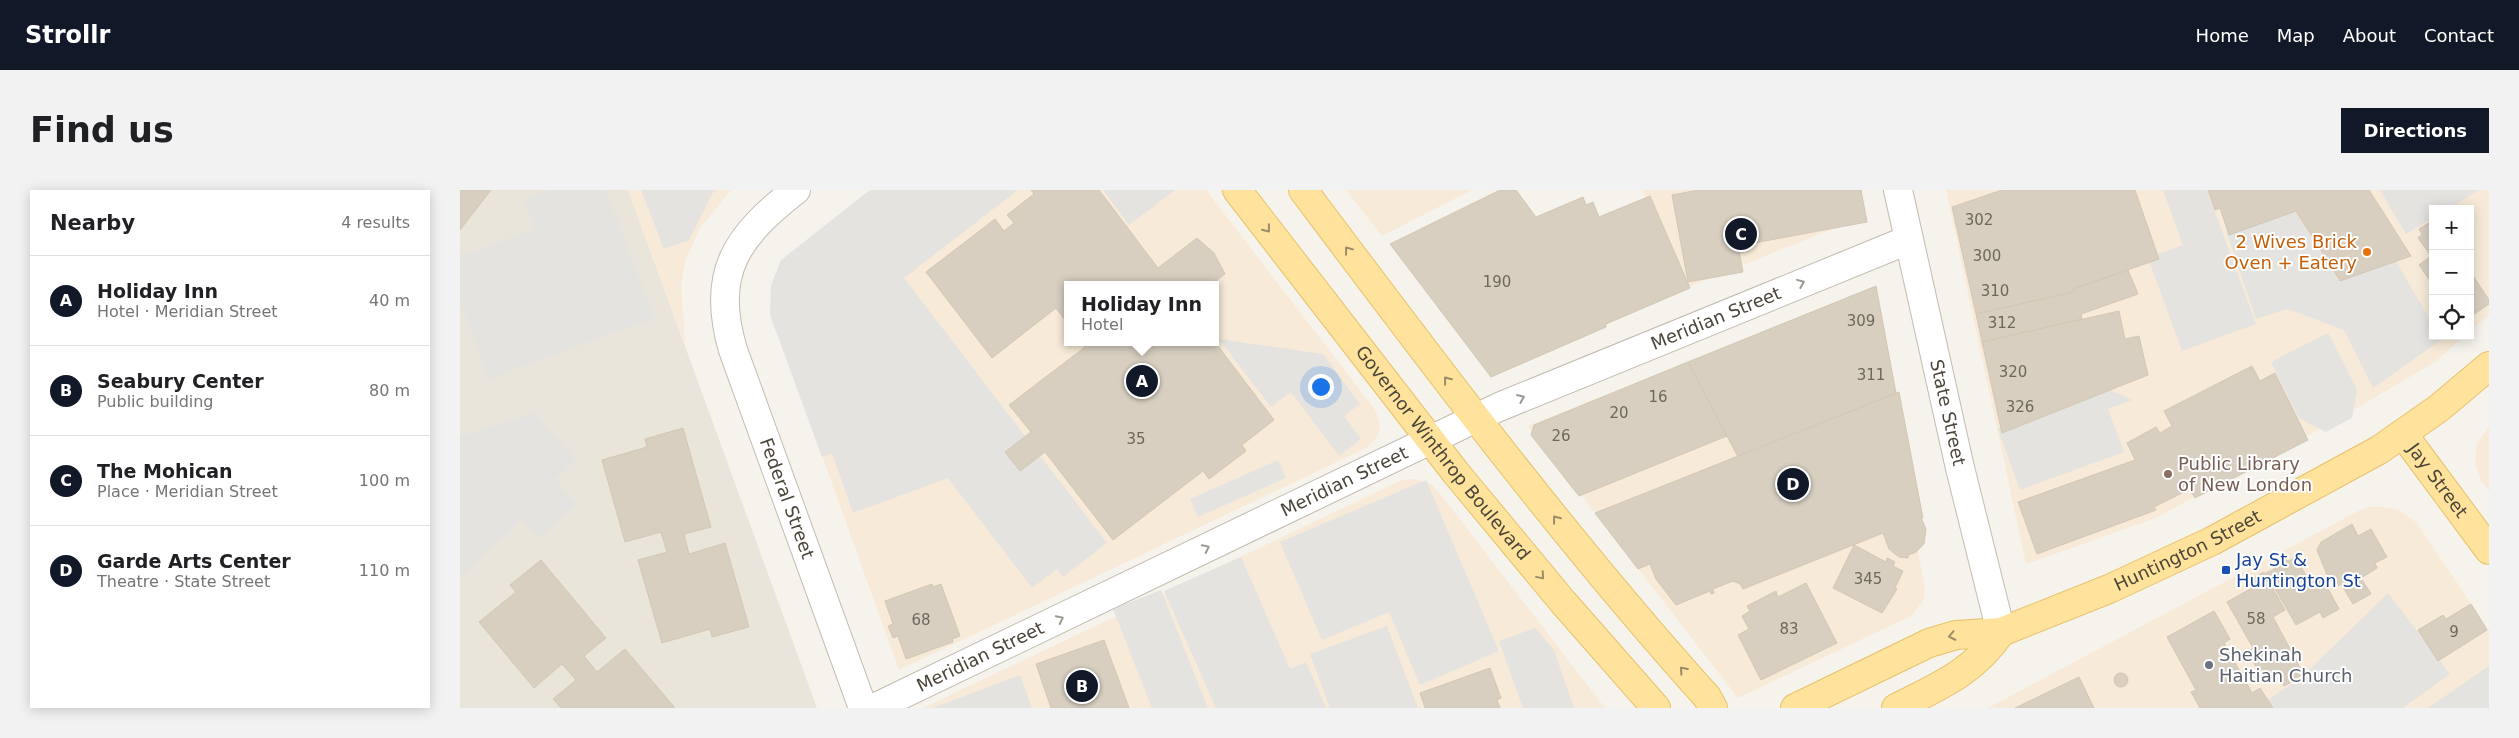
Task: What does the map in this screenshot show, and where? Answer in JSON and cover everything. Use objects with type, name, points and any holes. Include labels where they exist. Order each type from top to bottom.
[{"type":"main road","name":"Governor Winthrop Boulevard","points":[[1237,190],[1430,440],[1563,602],[1656,708]]},
{"type":"main road","points":[[1303,190],[1476,418],[1627,607],[1714,708]]},
{"type":"main road","name":"Huntington Street","points":[[1795,708],[1938,640],[1972,633],[2001,632],[2109,589],[2204,545],[2347,469],[2403,434],[2439,408],[2489,366]]},
{"type":"main road","name":"Jay Street","points":[[2403,434],[2489,550]]},
{"type":"main road","points":[[1896,708],[1964,672],[1984,654],[2001,632]]},
{"type":"street","name":"Federal Street","points":[[796,190],[761,218],[748,233],[730,269],[724,309],[733,350],[863,708]]},
{"type":"street","name":"State Street","points":[[1898,190],[1960,468],[2001,632]]},
{"type":"street","name":"Meridian Street","points":[[874,708],[1476,418],[1558,382],[1908,240]]},
{"type":"shaded area","points":[[460,190],[628,190],[817,708],[460,708]]},
{"type":"shaded area","points":[[548,190],[606,190],[654,318],[488,379],[460,301],[460,256],[535,229],[524,199]]},
{"type":"shaded area","points":[[628,190],[731,190],[700,228],[686,259],[681,284],[685,345]]},
{"type":"shaded area","points":[[641,190],[716,190],[712,194],[689,240],[664,249]]},
{"type":"shaded area","points":[[870,190],[1018,190],[904,278],[1107,543],[1063,577],[1057,569],[1032,588],[948,478],[853,513],[832,453],[822,457],[770,315],[771,285],[781,260]]},
{"type":"shaded area","points":[[874,190],[1206,190],[1376,411],[1380,427],[1377,437],[1366,448],[899,670],[773,319]]},
{"type":"shaded area","points":[[1103,190],[1175,190],[1129,225]]},
{"type":"shaded area","points":[[1346,190],[1472,190],[1382,236]]},
{"type":"shaded area","points":[[1642,190],[1852,190],[1857,219],[1688,287]]},
{"type":"shaded area","points":[[1946,190],[2489,190],[2489,315],[2474,328],[2474,205],[2429,205],[2429,340],[2460,340],[2435,362],[2333,422],[2156,518],[2026,564]]},
{"type":"shaded area","points":[[2163,190],[2207,190],[2256,324],[2182,351],[2148,258],[2183,245]]},
{"type":"shaded area","points":[[2380,190],[2479,190],[2455,205],[2429,205],[2429,220],[2406,234]]},
{"type":"shaded area","points":[[2295,210],[2338,280],[2396,261],[2429,318],[2429,340],[2441,340],[2373,388],[2344,330],[2288,309],[2256,319],[2226,231]]},
{"type":"shaded area","points":[[1870,289],[1925,590],[1923,601],[1911,616],[1738,698],[1528,426]]},
{"type":"shaded area","points":[[2328,333],[2357,389],[2352,418],[2326,432],[2299,418],[2271,362]]},
{"type":"shaded area","points":[[1219,339],[1323,354],[1360,404],[1344,416],[1361,439],[1339,456],[1291,392],[1271,407]]},
{"type":"shaded area","points":[[2108,389],[2132,400],[2108,409],[2124,452],[2020,490],[1998,429]]},
{"type":"shaded area","points":[[534,413],[576,460],[555,479],[577,504],[539,538],[522,520],[460,577],[460,436]]},
{"type":"shaded area","points":[[2489,426],[2489,491],[2481,481],[2475,463],[2477,444]]},
{"type":"shaded area","points":[[1278,460],[1286,478],[1198,517],[1190,499]]},
{"type":"shaded area","points":[[1416,479],[1431,484],[1438,491],[1605,708],[923,708],[1402,480]]},
{"type":"shaded area","points":[[1426,480],[1499,651],[1420,685],[1389,612],[1322,640],[1280,542]]},
{"type":"shaded area","points":[[2370,507],[2399,510],[2416,522],[2489,630],[2489,708],[1988,708],[2360,510]]},
{"type":"shaded area","points":[[1241,557],[1290,669],[1306,662],[1326,708],[1216,708],[1164,591]]},
{"type":"shaded area","points":[[1161,590],[1208,708],[1152,708],[1113,609]]},
{"type":"shaded area","points":[[2388,593],[2450,674],[2403,708],[2273,708],[2268,700],[2304,675]]},
{"type":"shaded area","points":[[1387,626],[1418,708],[1330,708],[1310,654]]},
{"type":"shaded area","points":[[1535,628],[1554,650],[1574,708],[1523,708],[1499,641]]},
{"type":"shaded area","points":[[2489,666],[2489,708],[2428,708]]},
{"type":"shaded area","points":[[1020,675],[1032,708],[933,708]]},
{"type":"building","points":[[460,190],[491,190],[460,230]]},
{"type":"building","points":[[1031,190],[1099,190],[1158,268],[1197,238],[1214,253],[1225,274],[1216,281],[1064,281],[1064,319],[1056,308],[992,358],[926,272],[995,219],[1004,231],[1014,223],[1007,215],[1034,194]]},
{"type":"building","points":[[1500,190],[1516,190],[1536,217],[1583,197],[1586,205],[1593,202],[1599,217],[1650,196],[1690,288],[1491,377],[1390,244]]},
{"type":"building","points":[[1699,190],[1861,190],[1867,222],[1738,246],[1743,272],[1688,282],[1672,195]]},
{"type":"building","points":[[2002,190],[2135,190],[2159,259],[2073,289],[2074,292],[1976,314],[1952,207]]},
{"type":"building","points":[[2208,190],[2369,190],[2411,256],[2340,281],[2296,211],[2229,235],[2220,208],[2215,210]]},
{"type":"building","points":[[2429,223],[2429,253],[2418,238],[2422,234],[2419,229]]},
{"type":"building","points":[[2429,258],[2429,279],[2419,265]]},
{"type":"building","points":[[2128,270],[2138,294],[2081,314],[2082,319],[1982,342],[1976,314],[2074,292],[2073,289]]},
{"type":"building","points":[[2474,277],[2489,300],[2489,304],[2474,314]]},
{"type":"building","points":[[1876,286],[1896,393],[1738,457],[1688,362]]},
{"type":"building","points":[[2119,311],[2125,339],[2139,336],[2148,375],[2002,433],[1982,342]]},
{"type":"building","points":[[1218,346],[1274,420],[1242,445],[1246,451],[1209,479],[1203,471],[1113,540],[1045,452],[1020,471],[1005,452],[1031,432],[1009,405],[1085,347]]},
{"type":"building","points":[[1688,362],[1727,436],[1579,496],[1531,435],[1534,425]]},
{"type":"building","name":"Public Library of New London","points":[[2252,366],[2260,381],[2275,373],[2308,440],[2195,498],[2190,489],[2154,507],[2156,510],[2037,554],[2018,502],[2135,460],[2127,443],[2156,427],[2160,433],[2172,426],[2164,411]]},
{"type":"building","points":[[1899,392],[1923,518],[1921,518],[1926,529],[1924,544],[1916,552],[1908,555],[1908,558],[1899,557],[1889,549],[1883,533],[1743,589],[1740,584],[1733,581],[1713,589],[1714,593],[1711,594],[1710,591],[1676,605],[1656,579],[1650,564],[1638,569],[1595,513]]},
{"type":"building","points":[[683,428],[711,527],[684,534],[689,554],[725,543],[749,627],[712,637],[710,629],[662,643],[638,560],[667,552],[661,532],[625,542],[602,460],[647,447],[645,439]]},
{"type":"building","points":[[2352,524],[2358,536],[2371,529],[2387,557],[2375,563],[2377,568],[2361,578],[2371,594],[2353,604],[2341,584],[2339,586],[2335,578],[2328,577],[2317,550],[2321,542]]},
{"type":"building","points":[[1854,545],[1886,562],[1887,558],[1895,562],[1893,566],[1903,571],[1895,588],[1897,589],[1882,613],[1833,588]]},
{"type":"building","points":[[2296,557],[2310,583],[2321,576],[2339,609],[2323,618],[2320,612],[2296,625],[2266,573],[2276,568],[2278,561],[2283,559],[2289,561]]},
{"type":"building","points":[[541,560],[606,638],[584,656],[597,672],[625,649],[675,708],[561,708],[553,699],[576,680],[562,664],[534,688],[479,622],[516,592],[510,585]]},
{"type":"building","points":[[2264,572],[2285,610],[2273,617],[2304,675],[2284,686],[2276,671],[2263,678],[2247,652],[2253,648],[2227,602],[2252,588],[2248,581]]},
{"type":"building","points":[[1806,583],[1837,643],[1761,680],[1738,635],[1749,629],[1742,616],[1750,611],[1747,606],[1776,591],[1778,597]]},
{"type":"building","points":[[932,584],[933,587],[941,584],[960,636],[952,639],[953,642],[906,659],[898,636],[893,638],[888,626],[893,624],[885,601]]},
{"type":"building","points":[[2471,604],[2487,630],[2438,661],[2418,630],[2443,615],[2446,619]]},
{"type":"building","name":"Shekinah Haitian Church","points":[[2214,611],[2230,639],[2224,643],[2252,693],[2260,688],[2273,708],[2200,708],[2191,692],[2196,690],[2167,637]]},
{"type":"building","points":[[1104,640],[1129,708],[1051,708],[1036,664]]},
{"type":"building","points":[[1490,668],[1501,698],[1497,700],[1500,708],[1425,708],[1420,693]]},
{"type":"building","points":[[2118,673],[2124,673],[2128,680],[2124,687],[2118,687],[2114,683],[2114,677]]},
{"type":"building","points":[[2079,677],[2094,708],[2015,708]]},
{"type":"place","name":"The Mohican","points":[[1741,234]]},
{"type":"place","name":"2 Wives Brick Oven + Eatery","points":[[2367,252]]},
{"type":"place","name":"Holiday Inn","points":[[1142,381]]},
{"type":"place","name":"Public Library of New London","points":[[2168,474]]},
{"type":"place","name":"Garde Arts Center","points":[[1793,484]]},
{"type":"place","name":"Jay St & Huntington St","points":[[2226,570]]},
{"type":"place","name":"Shekinah Haitian Church","points":[[2209,665]]},
{"type":"place","name":"Seabury Center","points":[[1082,686]]}]
